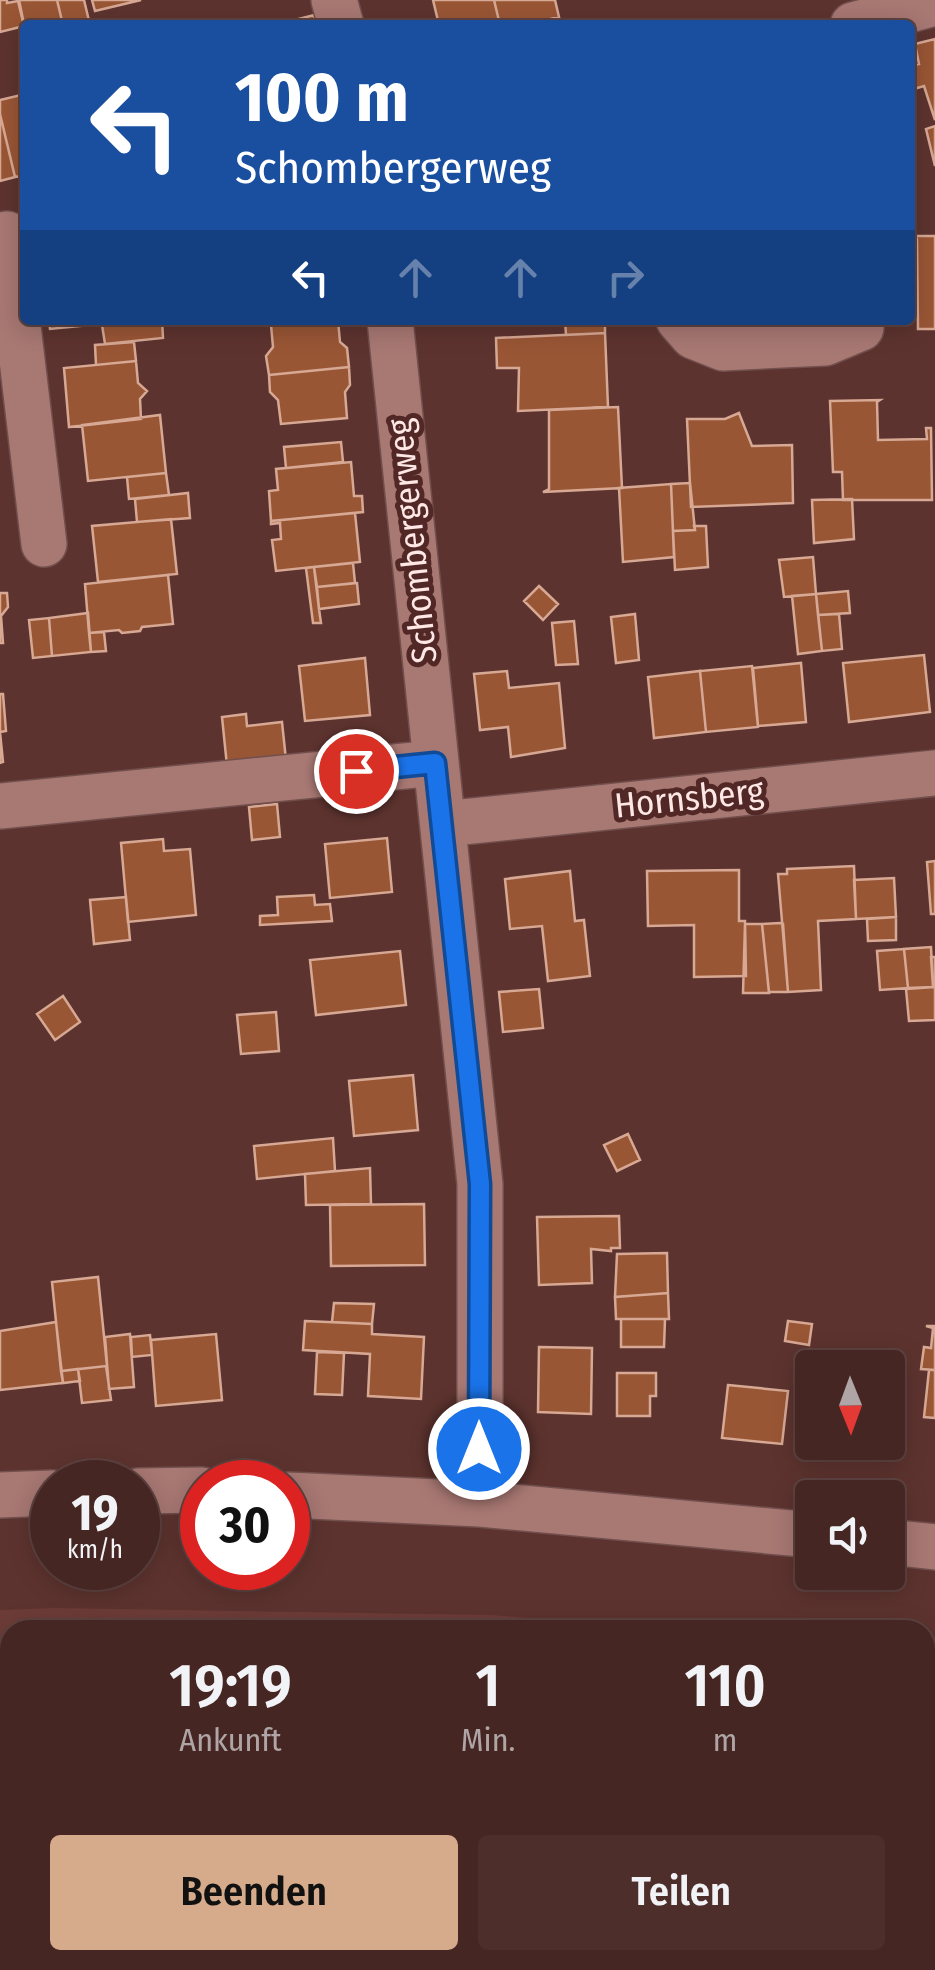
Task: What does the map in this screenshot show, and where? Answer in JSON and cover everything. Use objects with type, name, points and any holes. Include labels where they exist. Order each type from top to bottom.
[{"type":"street","points":[[872,20],[935,3]]},
{"type":"street","points":[[11,233],[20,318]]},
{"type":"street","points":[[21,325],[44,544]]},
{"type":"street","name":"Schombergerweg","points":[[391,325],[480,1184],[480,1504]]},
{"type":"street","points":[[683,325],[693,336],[723,348],[825,343],[861,328]]},
{"type":"street","points":[[0,806],[435,763]]},
{"type":"street","name":"Hornsberg","points":[[443,824],[935,773]]},
{"type":"street","points":[[0,1494],[30,1493]]},
{"type":"street","points":[[310,1495],[480,1504],[795,1533]]},
{"type":"street","points":[[905,1544],[935,1547]]},
{"type":"shaded area","points":[[0,1610],[493,1615],[549,1620],[0,1620]]},
{"type":"building","points":[[0,0],[18,1],[23,20],[20,27],[0,32]]},
{"type":"building","points":[[19,0],[57,0],[62,20],[23,20]]},
{"type":"building","points":[[57,0],[84,0],[89,20],[62,20]]},
{"type":"building","points":[[92,0],[141,0],[95,11]]},
{"type":"building","points":[[433,0],[494,0],[499,20],[438,20]]},
{"type":"building","points":[[494,0],[555,0],[559,17],[546,20],[499,20]]},
{"type":"building","points":[[935,39],[935,120],[924,86],[915,89],[915,65],[919,64],[915,44]]},
{"type":"building","points":[[20,95],[20,176],[15,177],[0,100]]},
{"type":"building","points":[[0,114],[15,177],[0,181]]},
{"type":"building","points":[[935,126],[935,166],[926,129]]},
{"type":"building","points":[[915,236],[935,236],[935,329],[918,329]]},
{"type":"building","points":[[50,325],[91,325],[50,329]]},
{"type":"building","points":[[102,325],[162,325],[163,338],[105,344]]},
{"type":"building","points":[[271,325],[338,325],[349,367],[269,375],[266,356],[273,347]]},
{"type":"building","points":[[565,325],[605,325],[605,333],[566,335]]},
{"type":"building","points":[[605,333],[608,407],[518,411],[519,368],[497,368],[496,338]]},
{"type":"building","points":[[134,342],[136,361],[96,365],[95,345]]},
{"type":"building","points":[[136,361],[138,383],[147,391],[140,399],[141,419],[69,427],[64,368]]},
{"type":"building","points":[[349,367],[350,385],[345,392],[347,418],[281,424],[278,400],[270,392],[269,375]]},
{"type":"building","points":[[880,400],[878,440],[927,439],[926,428],[931,428],[932,500],[843,500],[842,472],[833,472],[830,401]]},
{"type":"building","points":[[618,407],[622,488],[543,492],[549,489],[549,410]]},
{"type":"building","points":[[739,413],[752,446],[792,445],[793,503],[691,507],[687,419],[725,419]]},
{"type":"building","points":[[160,415],[166,473],[88,481],[82,425]]},
{"type":"building","points":[[341,442],[343,462],[286,468],[284,447]]},
{"type":"building","points":[[351,462],[354,496],[362,496],[363,512],[271,521],[269,491],[278,490],[276,469]]},
{"type":"building","points":[[166,473],[169,495],[129,499],[127,477]]},
{"type":"building","points":[[690,483],[695,530],[673,531],[671,484]]},
{"type":"building","points":[[671,484],[674,557],[623,562],[619,488]]},
{"type":"building","points":[[188,493],[190,518],[137,522],[135,499]]},
{"type":"building","points":[[852,499],[854,539],[814,543],[812,500]]},
{"type":"building","points":[[355,513],[360,562],[276,571],[272,540],[281,539],[280,523],[271,521]]},
{"type":"building","points":[[171,519],[177,574],[98,582],[92,526]]},
{"type":"building","points":[[694,526],[706,526],[708,567],[675,570],[673,531],[695,530]]},
{"type":"building","points":[[813,557],[816,594],[784,597],[779,560]]},
{"type":"building","points":[[353,563],[355,583],[317,587],[314,567]]},
{"type":"building","points":[[314,567],[321,623],[313,623],[306,568]]},
{"type":"building","points":[[168,575],[173,624],[122,633],[89,633],[85,584]]},
{"type":"building","points":[[357,583],[359,604],[319,609],[317,587]]},
{"type":"building","points":[[539,586],[558,604],[543,620],[524,601]]},
{"type":"building","points":[[848,591],[850,613],[818,615],[816,594]]},
{"type":"building","points":[[0,593],[7,593],[8,607],[1,616],[3,643],[0,643]]},
{"type":"building","points":[[816,594],[822,651],[798,654],[792,596]]},
{"type":"building","points":[[88,613],[91,652],[52,656],[49,618]]},
{"type":"building","points":[[635,614],[639,660],[616,663],[611,617]]},
{"type":"building","points":[[839,614],[842,649],[822,651],[818,615]]},
{"type":"building","points":[[49,618],[52,656],[33,658],[29,620]]},
{"type":"building","points":[[574,621],[578,664],[556,665],[552,623]]},
{"type":"building","points":[[104,632],[106,651],[91,652],[89,633]]},
{"type":"building","points":[[924,655],[930,712],[849,722],[843,663]]},
{"type":"building","points":[[365,658],[370,715],[305,721],[299,666]]},
{"type":"building","points":[[801,663],[806,722],[758,726],[753,668]]},
{"type":"building","points":[[752,666],[758,727],[706,732],[700,671]]},
{"type":"building","points":[[507,671],[509,688],[559,683],[565,748],[511,757],[508,727],[480,730],[474,674]]},
{"type":"building","points":[[700,671],[706,732],[654,738],[648,677]]},
{"type":"building","points":[[0,694],[6,731],[0,732]]},
{"type":"building","points":[[246,714],[247,726],[282,722],[286,760],[227,766],[222,717]]},
{"type":"building","points":[[277,804],[280,837],[252,840],[249,807]]},
{"type":"building","points":[[387,838],[392,892],[330,898],[325,844]]},
{"type":"building","points":[[163,839],[164,851],[190,849],[196,915],[128,922],[121,843]]},
{"type":"building","points":[[935,861],[935,914],[931,914],[927,862]]},
{"type":"building","points":[[854,866],[856,919],[818,921],[821,990],[788,992],[778,874],[787,874],[787,869]]},
{"type":"building","points":[[739,870],[739,921],[745,921],[746,976],[694,977],[694,925],[648,926],[647,871]]},
{"type":"building","points":[[570,871],[575,921],[584,920],[590,976],[548,981],[542,926],[510,929],[505,879]]},
{"type":"building","points":[[894,878],[896,917],[856,919],[854,880]]},
{"type":"building","points":[[314,895],[315,905],[330,904],[332,921],[260,925],[260,916],[278,915],[277,897]]},
{"type":"building","points":[[126,897],[130,940],[94,944],[90,900]]},
{"type":"building","points":[[896,917],[896,940],[868,941],[867,919]]},
{"type":"building","points":[[780,923],[788,992],[769,992],[762,924]]},
{"type":"building","points":[[745,924],[762,924],[769,993],[743,993]]},
{"type":"building","points":[[931,947],[933,987],[908,988],[904,949]]},
{"type":"building","points":[[904,949],[908,988],[880,990],[877,951]]},
{"type":"building","points":[[400,951],[406,1005],[316,1015],[310,960]]},
{"type":"building","points":[[931,957],[935,957],[935,1020],[909,1021],[906,989],[933,987]]},
{"type":"building","points":[[539,989],[543,1028],[503,1032],[499,992]]},
{"type":"building","points":[[63,996],[80,1022],[55,1040],[37,1014]]},
{"type":"building","points":[[276,1012],[279,1051],[241,1054],[237,1015]]},
{"type":"building","points":[[413,1075],[418,1130],[354,1136],[349,1081]]},
{"type":"building","points":[[628,1134],[640,1160],[617,1171],[604,1145]]},
{"type":"building","points":[[333,1138],[335,1171],[257,1179],[254,1146]]},
{"type":"building","points":[[370,1168],[371,1204],[306,1205],[305,1174]]},
{"type":"building","points":[[424,1204],[425,1265],[331,1266],[330,1205]]},
{"type":"building","points":[[619,1216],[620,1248],[591,1249],[592,1283],[539,1285],[537,1217]]},
{"type":"building","points":[[667,1253],[668,1293],[615,1297],[617,1254]]},
{"type":"building","points":[[98,1277],[107,1366],[61,1371],[52,1282]]},
{"type":"building","points":[[668,1293],[669,1319],[616,1319],[615,1297]]},
{"type":"building","points":[[334,1303],[374,1304],[372,1324],[332,1322]]},
{"type":"building","points":[[621,1319],[665,1319],[664,1347],[621,1347]]},
{"type":"building","points":[[305,1321],[372,1324],[372,1334],[424,1337],[421,1399],[368,1396],[370,1354],[303,1350]]},
{"type":"building","points":[[788,1321],[812,1324],[809,1345],[785,1341]]},
{"type":"building","points":[[56,1322],[63,1383],[0,1390],[0,1331]]},
{"type":"building","points":[[926,1326],[935,1326],[935,1370],[921,1369],[924,1347],[931,1348],[933,1328]]},
{"type":"building","points":[[130,1334],[134,1387],[109,1389],[105,1337]]},
{"type":"building","points":[[216,1334],[222,1400],[156,1406],[151,1340]]},
{"type":"building","points":[[150,1335],[152,1355],[132,1357],[131,1337]]},
{"type":"building","points":[[539,1347],[592,1348],[591,1414],[538,1412]]},
{"type":"building","points":[[317,1352],[344,1353],[342,1395],[315,1394]]},
{"type":"building","points":[[106,1366],[111,1400],[82,1403],[78,1369]]},
{"type":"building","points":[[78,1369],[80,1381],[63,1383],[61,1371]]},
{"type":"building","points":[[929,1370],[935,1370],[935,1418],[924,1417]]},
{"type":"building","points":[[617,1373],[656,1373],[656,1396],[650,1396],[650,1416],[617,1416]]},
{"type":"building","points":[[728,1385],[788,1391],[782,1444],[722,1438]]},
{"type":"route","points":[[356,771],[435,763],[480,1184],[479,1449]]}]
